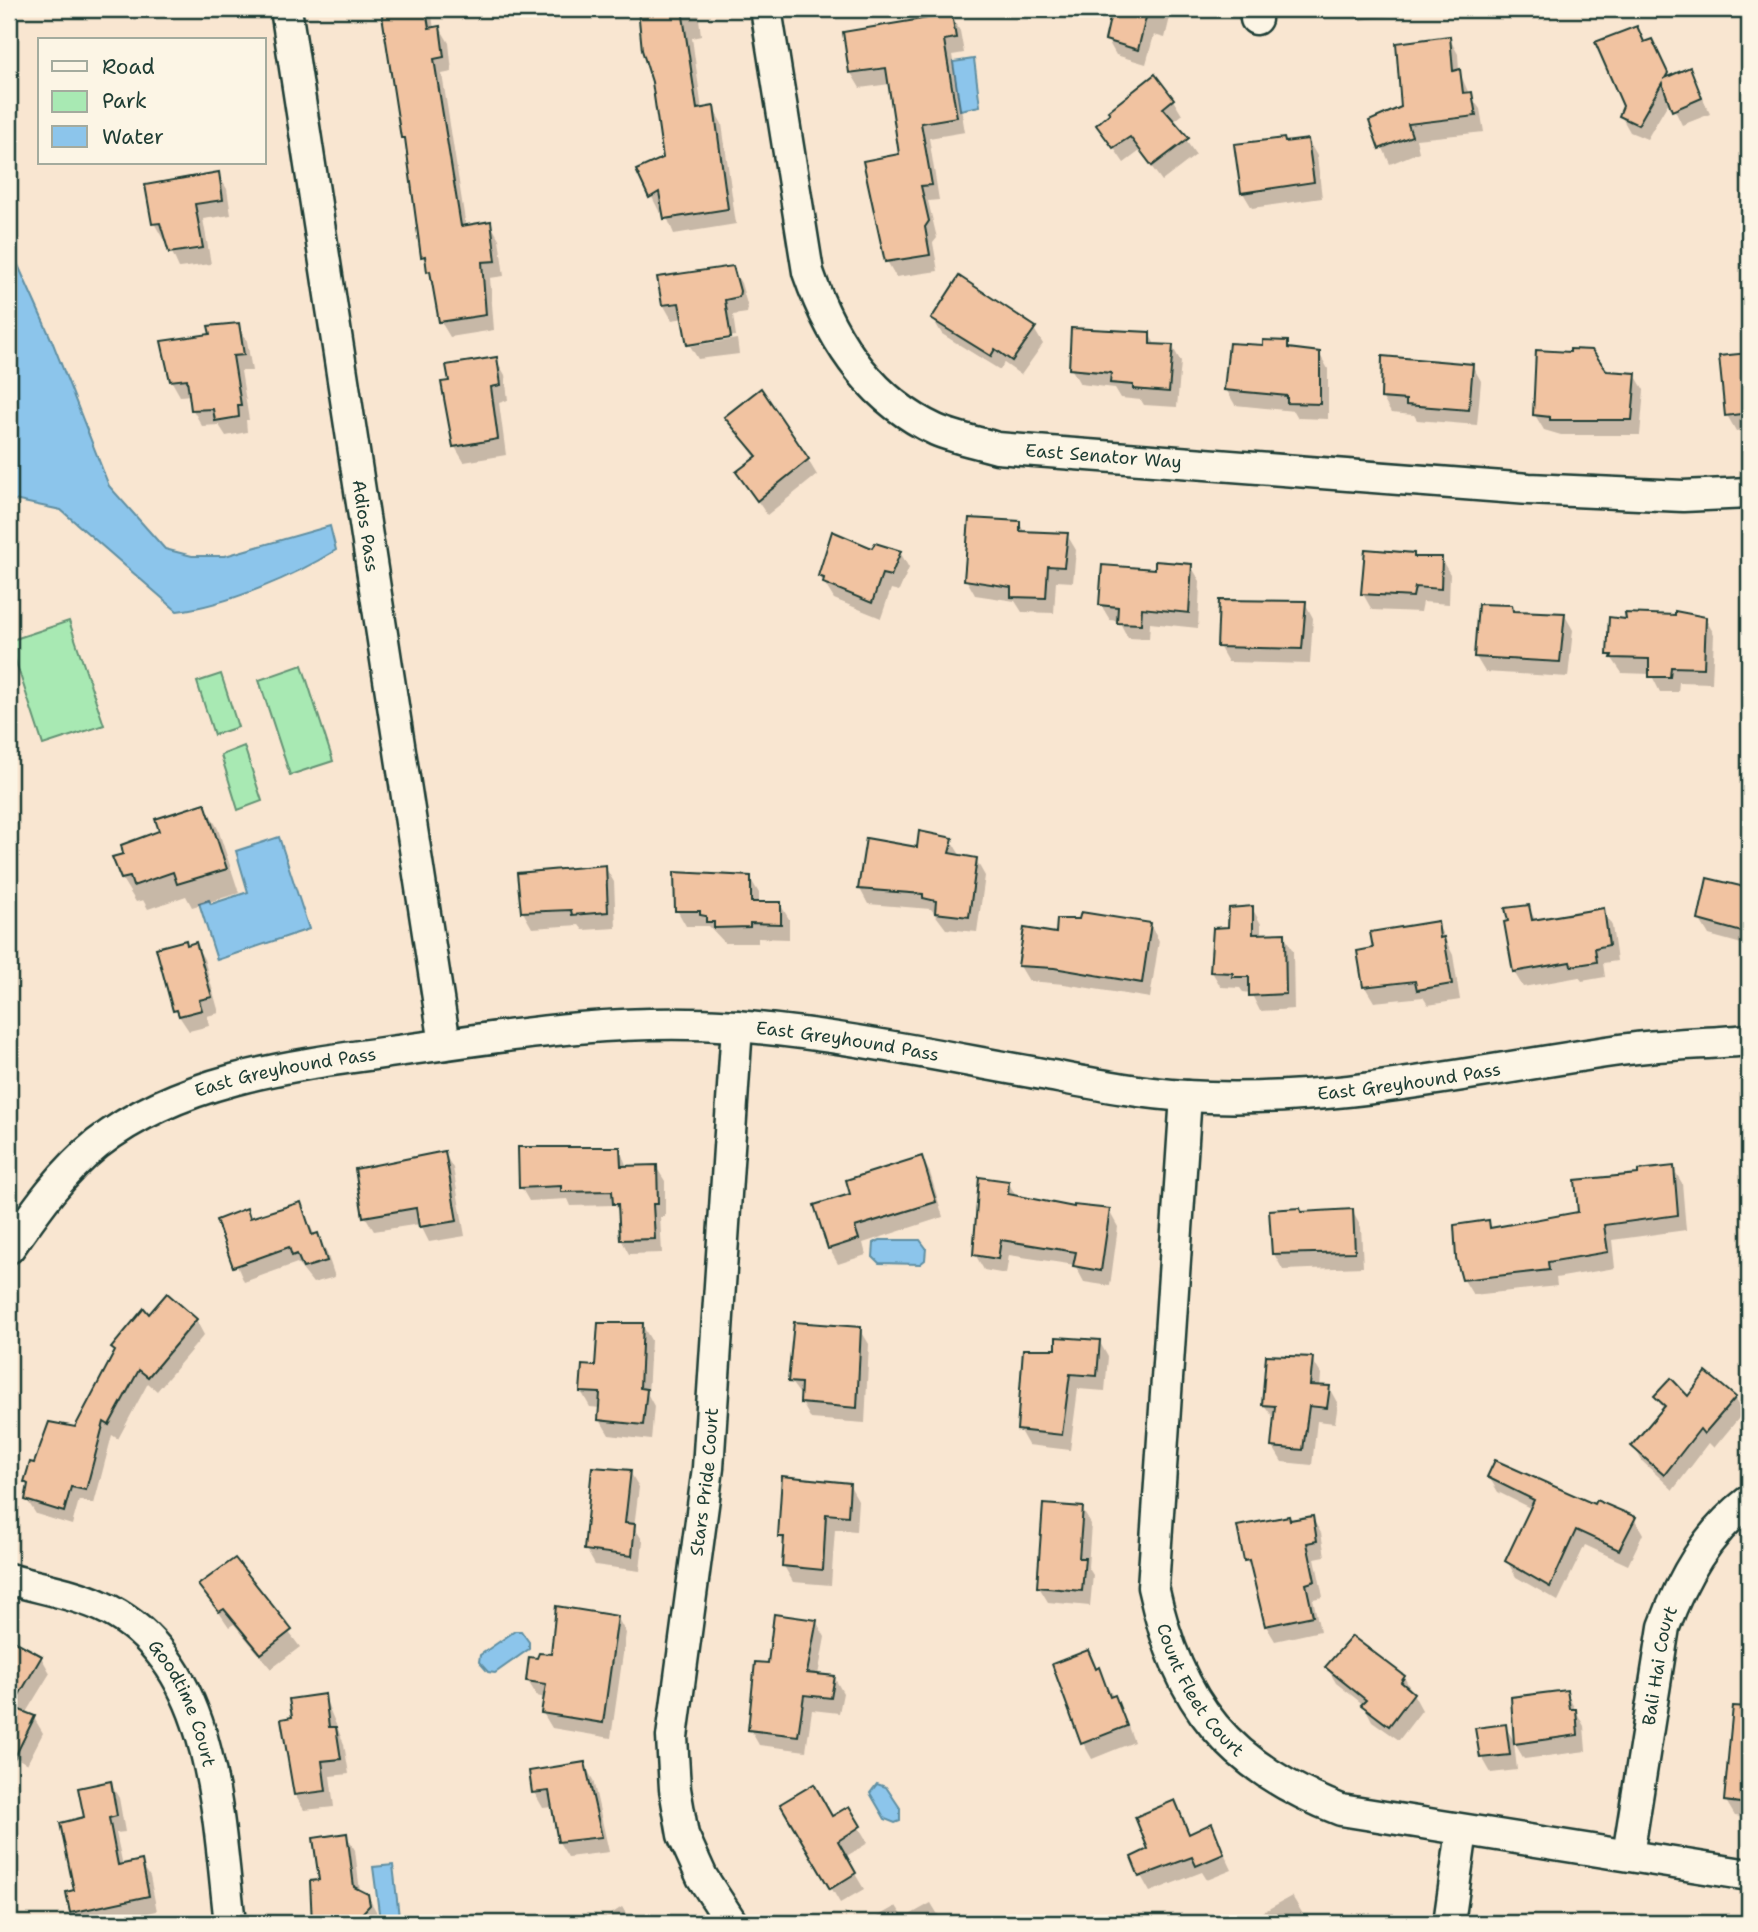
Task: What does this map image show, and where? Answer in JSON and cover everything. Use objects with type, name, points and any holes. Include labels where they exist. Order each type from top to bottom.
[{"type":"street","name":"Adios Pass","points":[[286,9],[445,1044]]},
{"type":"street","name":"East Senator Way","points":[[766,9],[808,272],[822,313],[844,353],[874,386],[900,409],[937,430],[998,448],[1529,489],[1683,496],[1749,493]]},
{"type":"street","name":"East Greyhound Pass","points":[[9,1248],[51,1189],[97,1144],[134,1121],[183,1097],[237,1079],[298,1065],[598,1025],[665,1023],[737,1026],[883,1046],[1119,1088],[1186,1096],[1266,1097],[1350,1090],[1620,1050],[1749,1040]]},
{"type":"street","name":"Stars Pride Court","points":[[732,1923],[702,1877],[683,1835],[675,1789],[672,1737],[708,1468],[737,1026]]},
{"type":"street","name":"Count Fleet Court","points":[[1186,1096],[1154,1539],[1153,1587],[1162,1630],[1174,1660],[1211,1724],[1226,1742],[1262,1771],[1300,1794],[1341,1810],[1749,1875]]},
{"type":"street","name":"Bali Hai Court","points":[[1628,1855],[1664,1627],[1695,1559],[1722,1525],[1749,1501]]},
{"type":"street","name":"Goodtime Court","points":[[9,1579],[101,1606],[125,1620],[156,1648],[181,1682],[195,1712],[206,1749],[230,1923]]},
{"type":"street","points":[[1449,1923],[1462,1831]]},
{"type":"green space","points":[[69,621],[104,725],[43,745],[9,641]]},
{"type":"green space","points":[[302,665],[333,761],[290,775],[259,680]]},
{"type":"green space","points":[[221,674],[238,727],[214,735],[197,682]]},
{"type":"green space","points":[[244,746],[262,801],[238,810],[221,755]]},
{"type":"water","points":[[974,59],[980,106],[960,110],[953,62]]},
{"type":"water","points":[[9,245],[52,341],[109,486],[165,549],[192,556],[225,556],[330,526],[336,550],[259,588],[217,603],[177,611],[61,510],[9,499]]},
{"type":"water","points":[[279,837],[309,929],[217,960],[199,903],[209,900],[211,904],[248,892],[236,851]]},
{"type":"water","points":[[880,1240],[920,1240],[926,1248],[925,1260],[920,1264],[879,1263],[873,1257],[874,1243]]},
{"type":"water","points":[[515,1631],[521,1631],[529,1642],[529,1649],[495,1673],[488,1672],[479,1662],[480,1655]]},
{"type":"water","points":[[877,1784],[886,1787],[900,1808],[900,1821],[895,1823],[885,1819],[870,1793]]},
{"type":"water","points":[[393,1865],[399,1917],[380,1920],[373,1867]]},
{"type":"building","points":[[381,9],[426,9],[429,28],[440,26],[444,57],[434,59],[461,226],[491,221],[496,261],[482,262],[486,315],[439,322],[430,271],[427,272],[425,256],[421,257],[405,138],[401,138]]},
{"type":"building","points":[[638,9],[682,9],[697,109],[714,106],[728,209],[664,219],[659,192],[649,198],[636,170],[663,158],[652,82],[642,50]]},
{"type":"building","points":[[1112,9],[1148,9],[1138,50],[1105,40]]},
{"type":"building","points":[[952,14],[956,38],[944,40],[957,117],[921,123],[932,185],[921,186],[929,221],[925,227],[930,255],[885,262],[863,161],[899,154],[886,68],[849,73],[843,32]]},
{"type":"building","points":[[1637,26],[1644,42],[1652,39],[1668,73],[1665,78],[1690,67],[1702,98],[1672,111],[1662,83],[1638,125],[1619,116],[1623,106],[1595,42]]},
{"type":"building","points":[[1450,36],[1453,71],[1460,69],[1463,93],[1472,92],[1476,116],[1408,124],[1412,136],[1379,149],[1369,121],[1401,107],[1396,43]]},
{"type":"building","points":[[1155,74],[1174,99],[1163,108],[1189,138],[1152,166],[1130,137],[1113,148],[1096,125],[1110,113],[1108,111]]},
{"type":"building","points":[[1284,138],[1285,142],[1308,139],[1314,182],[1241,193],[1234,144]]},
{"type":"building","points":[[219,172],[223,200],[195,204],[203,248],[169,253],[160,223],[152,224],[145,185]]},
{"type":"building","points":[[733,266],[740,291],[739,297],[725,300],[731,338],[687,345],[679,303],[662,305],[657,277]]},
{"type":"building","points":[[959,276],[1036,327],[1012,361],[995,349],[991,356],[931,319]]},
{"type":"building","points":[[239,323],[244,355],[233,356],[241,405],[238,405],[239,417],[215,421],[213,409],[191,410],[187,379],[170,381],[161,341],[210,334],[208,326]]},
{"type":"building","points":[[1071,328],[1150,332],[1150,344],[1173,345],[1169,392],[1133,389],[1133,385],[1110,383],[1111,373],[1069,369]]},
{"type":"building","points":[[1263,340],[1288,341],[1288,348],[1320,352],[1320,404],[1287,403],[1287,396],[1224,390],[1229,343],[1263,345]]},
{"type":"building","points":[[1570,349],[1592,350],[1607,371],[1636,373],[1632,420],[1550,420],[1550,417],[1533,415],[1536,350],[1570,352]]},
{"type":"building","points":[[1749,353],[1749,413],[1725,416],[1719,356]]},
{"type":"building","points":[[1382,356],[1473,364],[1469,410],[1406,405],[1406,400],[1381,398]]},
{"type":"building","points":[[497,357],[501,385],[491,387],[498,439],[453,447],[441,382],[449,381],[446,365]]},
{"type":"building","points":[[761,388],[809,459],[757,501],[736,472],[757,456],[724,417]]},
{"type":"building","points":[[969,518],[1020,521],[1020,531],[1068,533],[1064,567],[1048,566],[1046,598],[1011,597],[1011,587],[964,580]]},
{"type":"building","points":[[832,531],[872,548],[875,543],[901,551],[891,576],[882,574],[872,603],[823,583],[824,578],[818,576]]},
{"type":"building","points":[[1365,549],[1414,553],[1414,557],[1442,557],[1441,589],[1415,587],[1413,597],[1361,594]]},
{"type":"building","points":[[1155,561],[1192,564],[1189,613],[1142,608],[1141,624],[1117,623],[1118,607],[1099,605],[1102,565],[1155,569]]},
{"type":"building","points":[[1219,600],[1306,601],[1302,649],[1217,647]]},
{"type":"building","points":[[1478,604],[1512,605],[1513,611],[1565,613],[1560,662],[1474,657]]},
{"type":"building","points":[[1675,611],[1706,617],[1704,668],[1671,667],[1670,677],[1649,677],[1649,659],[1611,658],[1612,655],[1607,655],[1609,617],[1626,619],[1625,613],[1675,615]]},
{"type":"building","points":[[205,803],[227,869],[177,884],[173,872],[133,886],[130,877],[121,879],[112,857],[123,854],[121,845],[159,831],[155,819]]},
{"type":"building","points":[[919,831],[953,838],[949,853],[977,858],[969,917],[935,913],[936,901],[923,898],[923,894],[858,889],[866,838],[917,847]]},
{"type":"building","points":[[606,865],[608,912],[572,915],[571,910],[521,912],[517,873]]},
{"type":"building","points":[[674,872],[751,876],[751,902],[781,902],[781,924],[750,923],[750,927],[714,928],[714,922],[706,922],[706,916],[700,915],[700,911],[675,911]]},
{"type":"building","points":[[1707,878],[1749,888],[1749,934],[1698,920]]},
{"type":"building","points":[[1529,905],[1532,920],[1604,908],[1609,945],[1595,948],[1597,962],[1571,966],[1570,962],[1513,972],[1504,922],[1508,921],[1505,908]]},
{"type":"building","points":[[1253,906],[1253,934],[1285,933],[1286,994],[1249,996],[1249,977],[1232,977],[1233,973],[1210,972],[1213,928],[1228,927],[1229,908]]},
{"type":"building","points":[[1081,912],[1151,923],[1142,983],[1054,968],[1018,966],[1024,928],[1056,933],[1057,919],[1079,919]]},
{"type":"building","points":[[1438,921],[1440,938],[1444,937],[1452,984],[1417,990],[1415,981],[1363,987],[1357,951],[1373,948],[1370,932]]},
{"type":"building","points":[[186,940],[187,945],[196,942],[212,997],[199,1000],[202,1010],[179,1016],[177,1010],[173,1011],[156,948]]},
{"type":"building","points":[[518,1147],[620,1147],[621,1166],[657,1165],[658,1204],[653,1204],[655,1239],[620,1240],[618,1204],[613,1204],[612,1191],[561,1192],[561,1186],[519,1188]]},
{"type":"building","points":[[445,1151],[457,1221],[419,1227],[416,1208],[363,1217],[355,1169]]},
{"type":"building","points":[[922,1156],[936,1202],[855,1227],[859,1239],[828,1249],[814,1205],[850,1194],[846,1180]]},
{"type":"building","points":[[1674,1166],[1678,1215],[1604,1225],[1608,1252],[1548,1262],[1549,1270],[1462,1280],[1456,1258],[1454,1225],[1489,1220],[1490,1228],[1578,1212],[1575,1180],[1638,1174],[1638,1170]]},
{"type":"building","points":[[979,1177],[1009,1181],[1008,1194],[1074,1207],[1110,1209],[1101,1271],[1073,1266],[1076,1252],[1001,1240],[998,1259],[973,1255]]},
{"type":"building","points":[[301,1202],[312,1235],[318,1233],[327,1261],[303,1268],[297,1254],[292,1256],[289,1247],[233,1267],[216,1220],[247,1208],[250,1218]]},
{"type":"building","points":[[1300,1208],[1301,1212],[1353,1209],[1355,1252],[1272,1254],[1269,1210]]},
{"type":"building","points":[[167,1293],[197,1319],[148,1377],[139,1370],[109,1425],[104,1422],[86,1490],[71,1487],[64,1512],[25,1500],[28,1484],[24,1482],[30,1462],[34,1463],[49,1422],[75,1427],[115,1351],[111,1348],[144,1308],[149,1314]]},
{"type":"building","points":[[794,1322],[861,1327],[857,1408],[800,1403],[801,1383],[788,1382]]},
{"type":"building","points":[[598,1323],[643,1323],[640,1388],[647,1389],[643,1425],[598,1420],[600,1393],[580,1392],[582,1365],[595,1366]]},
{"type":"building","points":[[1056,1337],[1100,1340],[1097,1376],[1070,1374],[1062,1435],[1017,1430],[1023,1349],[1056,1349]]},
{"type":"building","points":[[1266,1355],[1313,1357],[1310,1385],[1330,1386],[1327,1408],[1309,1406],[1303,1450],[1271,1447],[1275,1406],[1262,1405]]},
{"type":"building","points":[[1706,1372],[1736,1397],[1704,1434],[1700,1429],[1664,1475],[1631,1446],[1665,1406],[1654,1396],[1671,1378],[1688,1396]]},
{"type":"building","points":[[1495,1460],[1594,1504],[1596,1500],[1636,1517],[1619,1550],[1576,1530],[1550,1587],[1505,1561],[1534,1500],[1487,1477]]},
{"type":"building","points":[[592,1467],[631,1470],[625,1523],[635,1524],[632,1556],[584,1550]]},
{"type":"building","points":[[782,1476],[850,1483],[848,1516],[826,1514],[823,1570],[782,1566],[784,1537],[778,1537]]},
{"type":"building","points":[[1043,1504],[1083,1507],[1079,1558],[1085,1558],[1082,1591],[1037,1587]]},
{"type":"building","points":[[1289,1516],[1290,1520],[1313,1516],[1317,1541],[1307,1543],[1315,1581],[1306,1584],[1313,1616],[1265,1626],[1249,1560],[1244,1561],[1237,1526]]},
{"type":"building","points":[[235,1558],[292,1630],[261,1654],[224,1609],[219,1612],[198,1585]]},
{"type":"building","points":[[556,1606],[618,1616],[603,1723],[541,1713],[546,1684],[526,1681],[529,1657],[537,1658],[539,1653],[551,1654]]},
{"type":"building","points":[[774,1614],[817,1620],[807,1673],[835,1676],[831,1698],[804,1695],[798,1736],[748,1730],[755,1662],[768,1663]]},
{"type":"building","points":[[1352,1636],[1405,1676],[1401,1682],[1414,1693],[1389,1726],[1361,1705],[1366,1700],[1325,1667]]},
{"type":"building","points":[[9,1638],[42,1656],[12,1707],[35,1716],[9,1769]]},
{"type":"building","points":[[1088,1650],[1096,1669],[1099,1667],[1110,1697],[1115,1695],[1127,1726],[1081,1744],[1052,1664]]},
{"type":"building","points":[[1567,1690],[1570,1709],[1576,1709],[1578,1735],[1514,1744],[1511,1697]]},
{"type":"building","points":[[325,1694],[329,1727],[336,1727],[341,1759],[322,1761],[326,1791],[294,1795],[281,1719],[292,1717],[289,1699]]},
{"type":"building","points":[[1733,1706],[1749,1707],[1749,1804],[1724,1801]]},
{"type":"building","points":[[1506,1724],[1510,1755],[1480,1758],[1475,1728]]},
{"type":"building","points":[[585,1762],[602,1837],[558,1842],[549,1791],[532,1793],[529,1771]]},
{"type":"building","points":[[111,1781],[117,1816],[109,1818],[118,1865],[142,1860],[149,1896],[70,1913],[66,1892],[74,1890],[60,1823],[84,1817],[78,1788]]},
{"type":"building","points":[[814,1784],[832,1816],[849,1806],[861,1826],[838,1841],[856,1873],[830,1889],[780,1804]]},
{"type":"building","points":[[1175,1800],[1189,1834],[1212,1823],[1224,1854],[1196,1866],[1192,1857],[1139,1877],[1131,1857],[1148,1849],[1135,1817]]},
{"type":"building","points":[[347,1833],[354,1887],[368,1894],[370,1905],[353,1923],[312,1923],[310,1881],[319,1880],[313,1838]]}]
